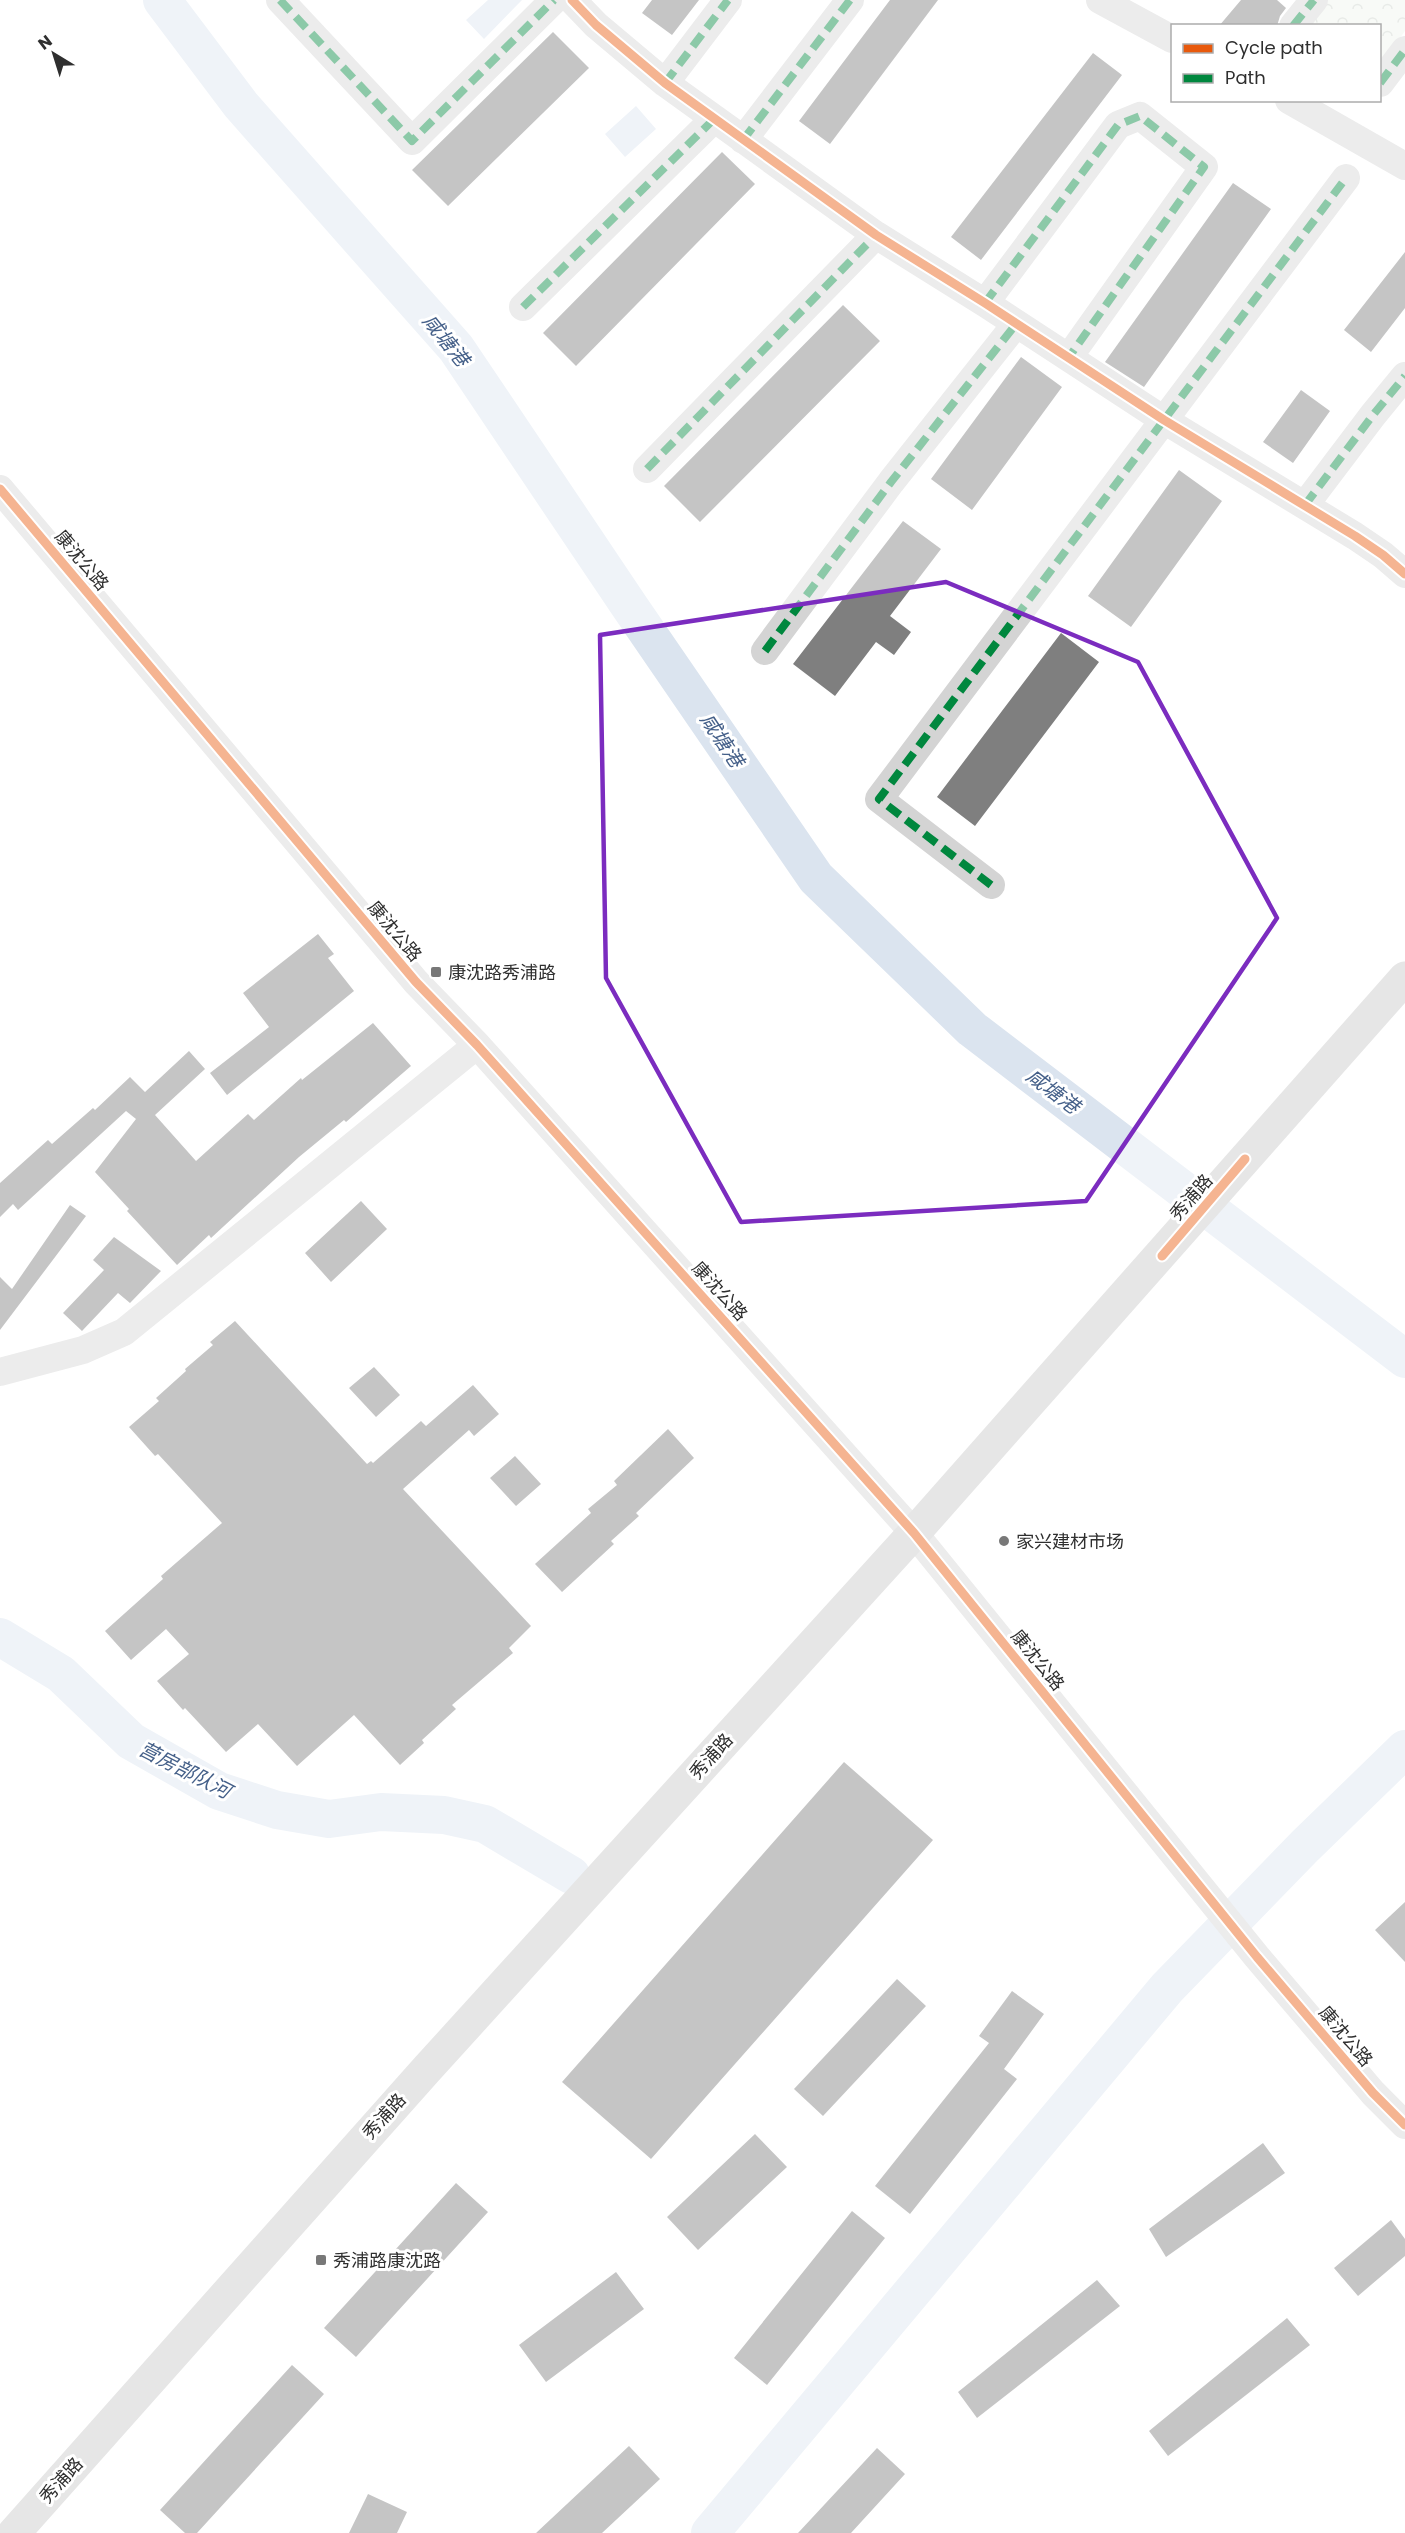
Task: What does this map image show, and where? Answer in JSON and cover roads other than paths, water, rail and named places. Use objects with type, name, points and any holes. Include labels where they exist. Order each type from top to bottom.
[{"type":"main road","name":"秀浦路","points":[[14,2533],[426,2070],[914,1533],[1162,1256],[1405,978]]},
{"type":"street","points":[[280,0],[412,141],[554,0]]},
{"type":"street","points":[[572,0],[596,25],[665,83],[713,120],[876,235],[1164,420],[1305,505],[1383,555],[1405,574]]},
{"type":"street","points":[[665,83],[728,0]]},
{"type":"street","points":[[743,140],[850,0]]},
{"type":"street","points":[[1100,0],[1171,38]]},
{"type":"street","points":[[1295,24],[1314,0]]},
{"type":"street","points":[[1381,82],[1405,50]]},
{"type":"street","points":[[1293,102],[1405,166]]},
{"type":"street","points":[[985,303],[1118,125],[1140,116],[1204,167],[1069,357]]},
{"type":"street","points":[[523,307],[713,120]]},
{"type":"street","points":[[991,885],[879,799],[1346,178]]},
{"type":"street","points":[[646,469],[876,235]]},
{"type":"street","points":[[765,651],[891,482],[1016,324]]},
{"type":"street","points":[[1305,505],[1405,376]]},
{"type":"street","name":"康沈公路","points":[[0,489],[416,982],[477,1045],[914,1533],[1257,1957],[1373,2093],[1405,2125]]},
{"type":"street","points":[[0,1372],[83,1350],[124,1332],[477,1045]]},
{"type":"waterway","name":"咸塘港","points":[[162,0],[241,105],[456,348],[816,878],[972,1029],[1405,1359]]},
{"type":"waterway","name":"营房部队河","points":[[0,1637],[61,1674],[131,1741],[219,1791],[277,1810],[329,1819],[381,1812],[444,1815],[485,1824],[571,1875]]},
{"type":"waterway","points":[[710,2533],[1167,1988],[1305,1846],[1405,1749]]},
{"type":"place","name":"康沈路秀浦路","points":[[436,972]]},
{"type":"place","name":"家兴建材市场","points":[[1004,1541]]},
{"type":"place","name":"秀浦路康沈路","points":[[321,2260]]}]
